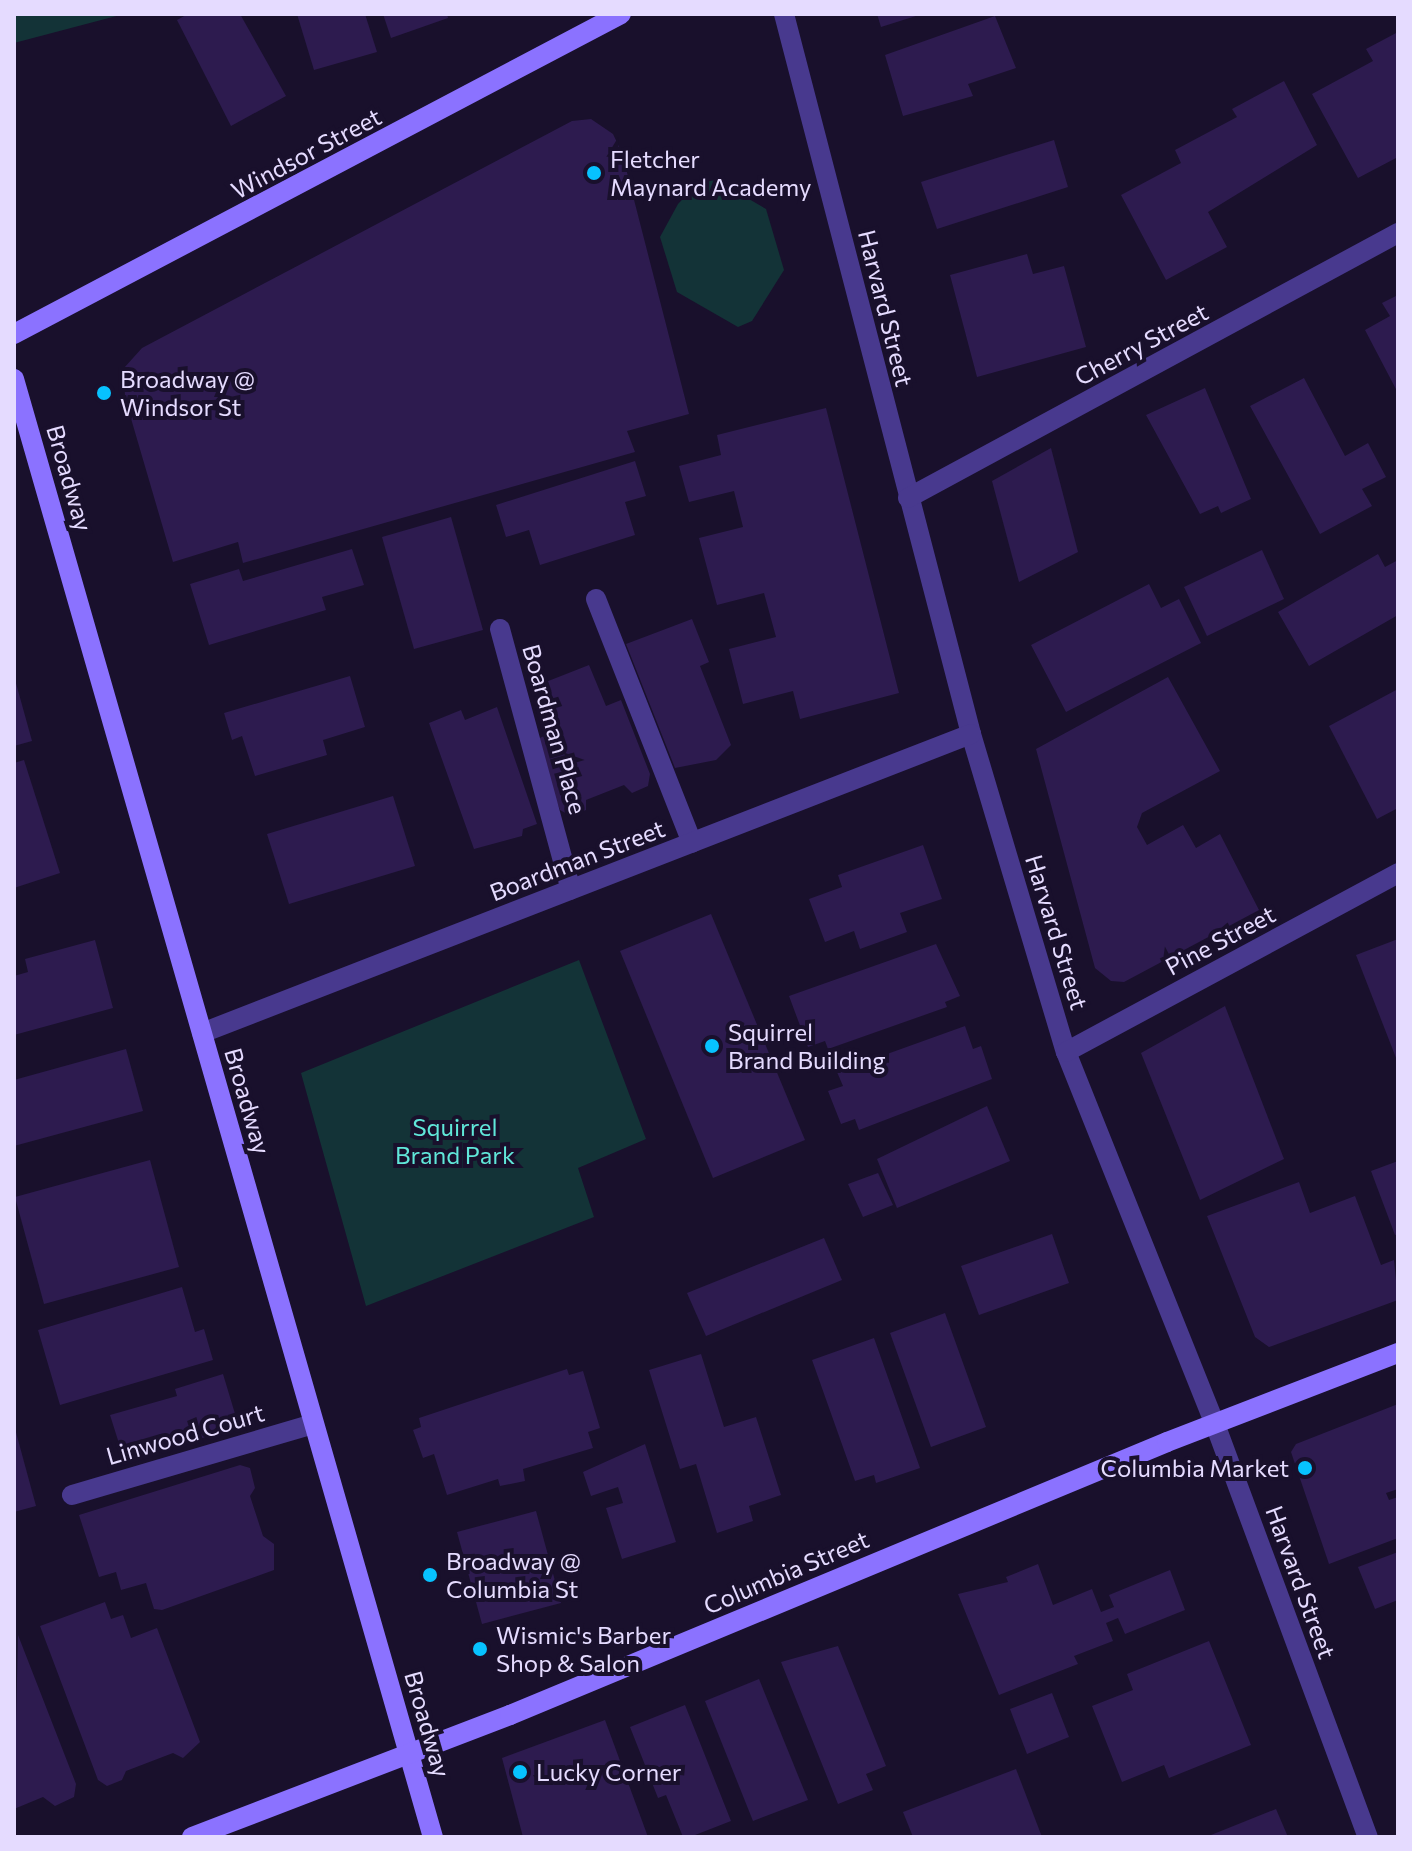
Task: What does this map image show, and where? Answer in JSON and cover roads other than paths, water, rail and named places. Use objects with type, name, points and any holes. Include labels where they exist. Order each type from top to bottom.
[{"type":"main road","name":"Windsor Street","points":[[14,334],[621,14]]},
{"type":"main road","name":"Broadway","points":[[14,379],[433,1837]]},
{"type":"main road","name":"Columbia Street","points":[[192,1837],[408,1751],[510,1715],[1215,1424],[1398,1353]]},
{"type":"street","name":"Harvard Street","points":[[784,14],[971,734],[1066,1052],[1215,1424],[1368,1837]]},
{"type":"street","name":"Cherry Street","points":[[908,498],[1398,233]]},
{"type":"street","points":[[596,599],[692,843]]},
{"type":"street","name":"Boardman Place","points":[[500,629],[571,890]]},
{"type":"street","name":"Boardman Street","points":[[202,1033],[971,734]]},
{"type":"street","name":"Pine Street","points":[[1066,1052],[1398,873]]},
{"type":"street","name":"Linwood Court","points":[[72,1495],[314,1424]]},
{"type":"place","name":"Fletcher Maynard Academy","points":[[594,173]]},
{"type":"place","name":"Broadway @ Windsor St","points":[[104,393]]},
{"type":"place","name":"Squirrel Brand Building","points":[[712,1046]]},
{"type":"place","name":"Columbia Market","points":[[1305,1468]]},
{"type":"place","name":"Broadway @ Columbia St","points":[[430,1575]]},
{"type":"place","name":"Wismic's Barber Shop & Salon","points":[[480,1649]]},
{"type":"place","name":"Lucky Corner","points":[[520,1772]]},
{"type":"park label","name":"Squirrel Brand Park","points":[[455,1141]]}]
